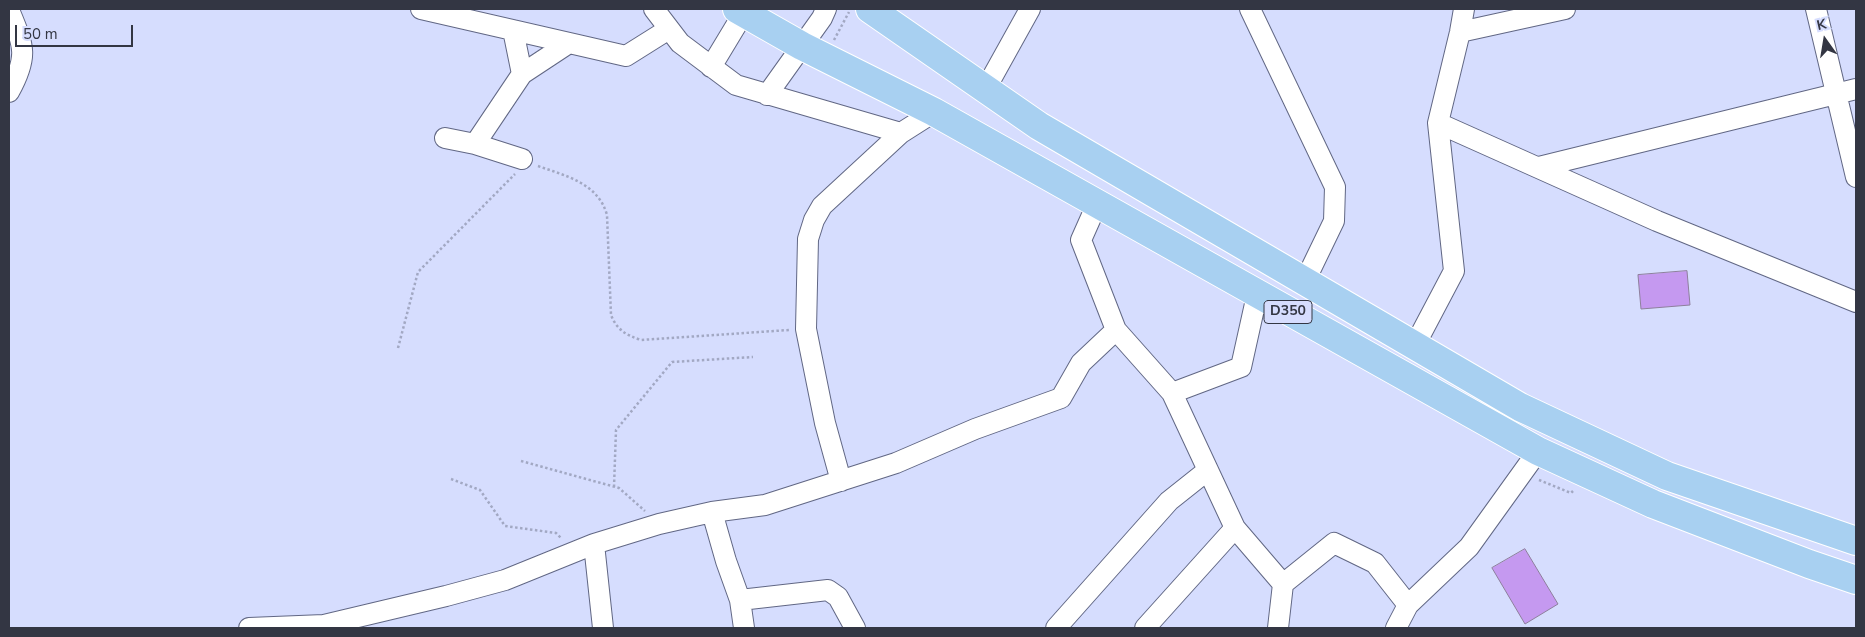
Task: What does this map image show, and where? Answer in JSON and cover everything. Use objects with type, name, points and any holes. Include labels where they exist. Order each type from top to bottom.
[{"type":"highway","name":"D350","points":[[870,9],[1039,126],[1520,407],[1667,476],[1856,541]]},
{"type":"highway","name":"D350","points":[[742,10],[802,46],[934,112],[1538,451],[1653,504],[1856,580]]},
{"type":"street","points":[[421,9],[626,56],[670,30]]},
{"type":"street","points":[[654,9],[680,43],[736,85],[901,133]]},
{"type":"street","points":[[767,95],[822,18],[826,9]]},
{"type":"street","points":[[985,90],[1030,9]]},
{"type":"street","points":[[1250,9],[1335,187],[1334,221],[1305,281]]},
{"type":"street","points":[[1415,345],[1454,271],[1438,123],[1464,9]]},
{"type":"street","points":[[1460,32],[1565,9]]},
{"type":"street","points":[[1816,9],[1856,177]]},
{"type":"street","points":[[9,10],[14,34],[23,55],[16,79],[9,92]]},
{"type":"street","points":[[711,67],[742,10]]},
{"type":"street","points":[[513,30],[522,74]]},
{"type":"street","points":[[475,144],[522,74],[569,43]]},
{"type":"street","points":[[1539,167],[1856,89]]},
{"type":"street","points":[[841,481],[825,423],[806,329],[808,239],[814,220],[822,206],[901,133],[934,112]]},
{"type":"street","points":[[1438,123],[1657,221],[1856,302]]},
{"type":"street","points":[[445,138],[475,144],[522,160]]},
{"type":"street","points":[[1098,204],[1082,240],[1116,330],[1172,393],[1235,528],[1283,584]]},
{"type":"street","points":[[1172,393],[1241,366],[1257,295]]},
{"type":"street","points":[[249,628],[324,625],[446,596],[504,580],[594,544],[660,524],[712,512],[765,505],[896,463],[975,429],[1060,398],[1081,363],[1116,330]]},
{"type":"street","points":[[1396,628],[1408,605],[1469,547],[1538,451]]},
{"type":"street","points":[[1056,628],[1168,501],[1208,470]]},
{"type":"street","points":[[712,512],[726,561],[740,600],[744,628]]},
{"type":"street","points":[[1146,628],[1235,528]]},
{"type":"street","points":[[1278,628],[1283,584],[1334,543],[1375,563],[1408,605]]},
{"type":"street","points":[[594,544],[603,628]]},
{"type":"street","points":[[740,600],[828,590],[838,597],[855,628]]},
{"type":"path","points":[[398,348],[418,272],[514,175],[522,160],[579,182],[594,192],[604,204],[607,215],[611,315],[617,327],[628,336],[641,340],[806,329]]},
{"type":"path","points":[[614,487],[616,430],[672,362],[754,357]]},
{"type":"path","points":[[521,461],[619,488],[660,524]]},
{"type":"path","points":[[1522,473],[1571,493],[1575,485]]},
{"type":"path","points":[[451,479],[480,490],[504,526],[556,533],[574,552]]},
{"type":"building","points":[[1687,271],[1690,305],[1641,309],[1638,275]]},
{"type":"building","points":[[1525,549],[1558,604],[1525,624],[1492,568]]}]
